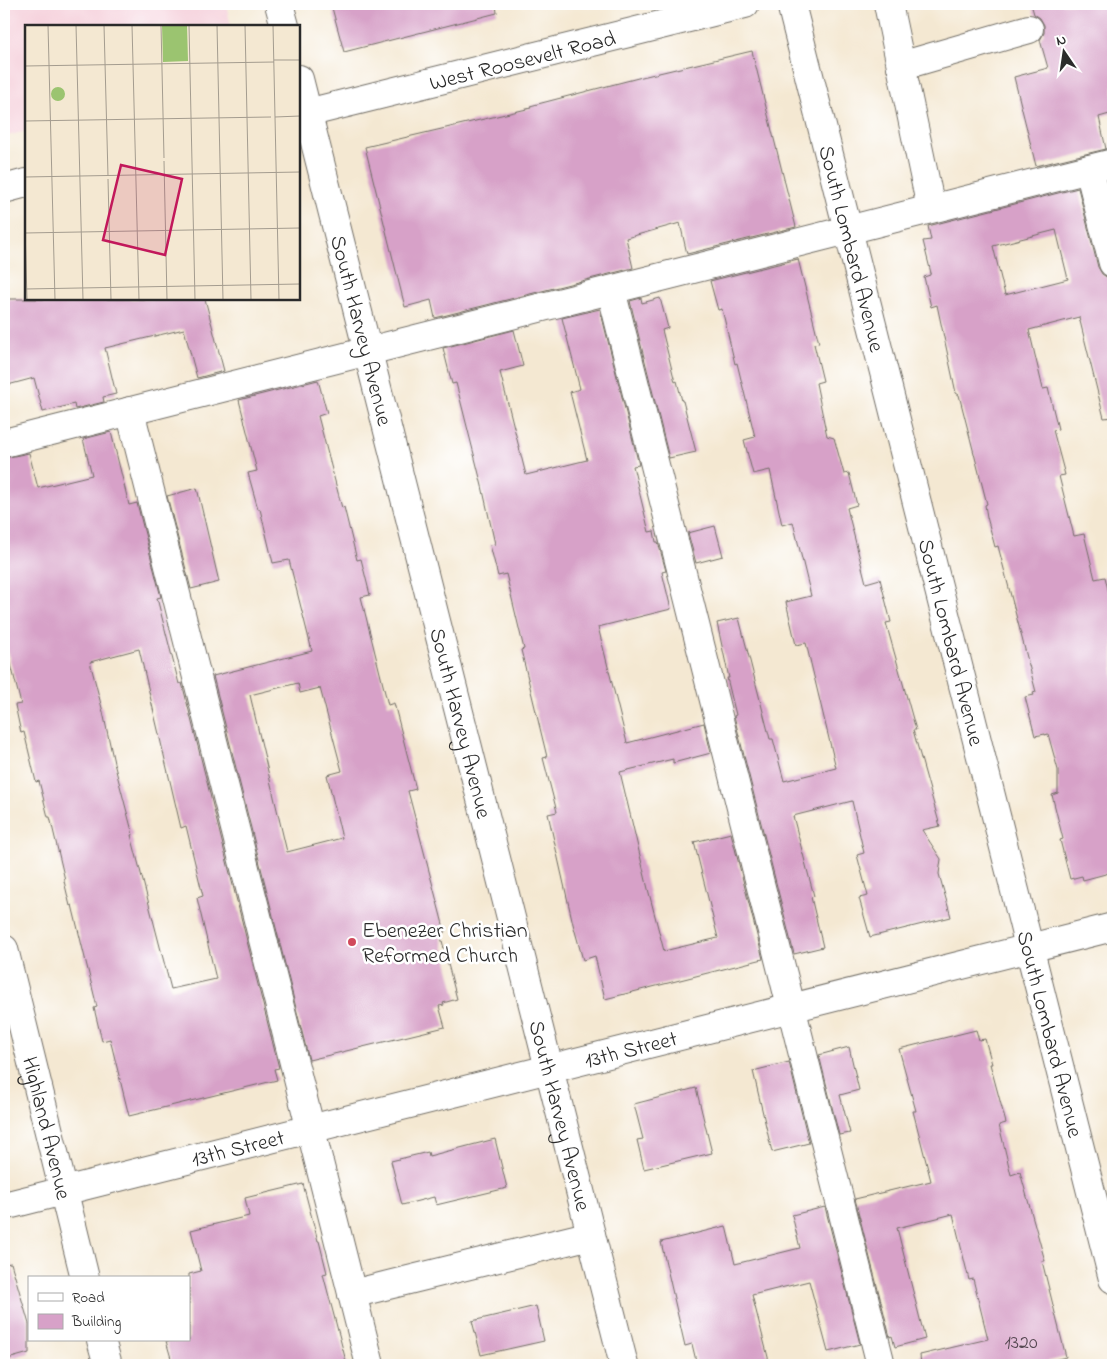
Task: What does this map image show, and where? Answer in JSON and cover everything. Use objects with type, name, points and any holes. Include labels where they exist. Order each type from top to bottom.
[{"type":"street","points":[[280,4],[285,25]]},
{"type":"street","name":"West Roosevelt Road","points":[[303,114],[745,4]]},
{"type":"street","name":"South Lombard Avenue","points":[[791,4],[1113,1280]]},
{"type":"street","points":[[888,4],[931,208]]},
{"type":"street","points":[[901,66],[1029,29]]},
{"type":"street","name":"South Harvey Avenue","points":[[300,88],[303,114],[368,351],[624,1365]]},
{"type":"street","points":[[4,443],[1101,166],[1113,263]]},
{"type":"street","points":[[4,189],[25,183]]},
{"type":"street","points":[[611,290],[881,1365]]},
{"type":"street","points":[[130,411],[370,1365]]},
{"type":"street","name":"13th Street","points":[[4,1206],[1113,927]]},
{"type":"street","name":"Highland Avenue","points":[[4,949],[84,1276]]},
{"type":"street","points":[[352,1294],[591,1235]]},
{"type":"street","points":[[102,1342],[108,1365]]},
{"type":"shaded area","points":[[4,4],[226,4],[231,25],[25,25],[25,131],[4,137]]},
{"type":"building","points":[[331,4],[496,4],[497,13],[344,52]]},
{"type":"building","points":[[1031,4],[1110,4],[1113,15],[1113,113],[1099,117],[1106,149],[1036,166],[1014,77],[1048,68],[1040,40],[1044,33],[1044,25],[1040,18],[1034,14]]},
{"type":"building","points":[[752,51],[796,227],[687,254],[680,223],[626,238],[633,268],[435,318],[431,300],[405,307],[365,147],[531,108],[530,106],[642,77]]},
{"type":"building","points":[[1113,179],[1113,201],[1108,180]]},
{"type":"building","points":[[1078,188],[1098,267],[1102,274],[1108,278],[1113,278],[1113,417],[1104,418],[1079,317],[1029,330],[1043,389],[1048,388],[1058,429],[1053,430],[1065,475],[1059,476],[1074,536],[1084,534],[1095,579],[1105,577],[1113,610],[1113,872],[1083,880],[1082,876],[1070,879],[1060,840],[1063,839],[1052,795],[1058,793],[1058,770],[1048,734],[1035,736],[1025,697],[1034,695],[1033,693],[1036,692],[998,546],[995,547],[987,517],[985,505],[987,504],[959,395],[956,393],[937,305],[931,307],[924,277],[931,273],[923,241],[931,240],[928,226]],"holes":[[[1056,230],[1068,279],[1005,295],[993,246]]]},
{"type":"building","points":[[798,259],[819,343],[814,344],[823,381],[816,383],[827,436],[834,438],[844,474],[849,473],[857,505],[847,508],[866,583],[880,579],[891,622],[886,623],[940,826],[922,830],[941,859],[939,874],[951,917],[870,937],[859,898],[868,896],[857,855],[864,853],[852,801],[793,816],[814,896],[811,897],[823,947],[794,954],[734,716],[736,715],[717,623],[739,618],[770,739],[773,739],[784,781],[836,768],[806,643],[796,645],[786,602],[811,596],[793,522],[782,525],[770,470],[753,474],[744,440],[755,437],[722,309],[718,310],[710,281]]},
{"type":"building","points":[[641,298],[642,303],[660,298],[668,328],[662,330],[696,452],[669,458],[630,301]]},
{"type":"building","points":[[4,299],[205,300],[224,371],[197,378],[184,329],[105,348],[116,394],[103,397],[104,402],[75,409],[74,404],[43,412],[34,378],[4,386]]},
{"type":"building","points":[[600,309],[639,465],[633,466],[649,532],[654,531],[666,571],[662,572],[671,609],[598,627],[627,743],[704,723],[711,753],[673,763],[673,759],[620,772],[648,889],[664,951],[718,938],[694,842],[731,833],[763,959],[605,999],[595,956],[583,960],[573,924],[548,814],[557,812],[543,758],[547,757],[521,650],[524,649],[506,574],[498,576],[490,545],[495,544],[482,486],[456,383],[452,384],[443,348],[514,330],[523,366],[500,372],[526,475],[587,460],[570,392],[580,389],[562,318]]},
{"type":"building","points":[[318,380],[327,413],[318,416],[357,560],[361,559],[370,595],[361,597],[388,705],[394,703],[416,789],[408,791],[445,932],[440,933],[457,999],[439,1006],[445,1027],[309,1060],[213,676],[312,651],[289,560],[273,563],[260,509],[258,509],[248,473],[257,471],[239,400]],"holes":[[[298,683],[300,693],[320,688],[342,771],[327,775],[342,838],[287,852],[250,695]]]},
{"type":"building","points":[[111,432],[129,505],[137,503],[161,597],[157,598],[179,684],[182,683],[279,1068],[274,1069],[277,1080],[129,1116],[110,1039],[102,1041],[94,1008],[97,1007],[72,905],[70,906],[50,817],[48,817],[39,781],[36,782],[24,732],[21,733],[15,705],[21,704],[4,637],[4,458],[29,453],[38,488],[92,475],[83,439]],"holes":[[[139,649],[181,828],[186,826],[203,896],[197,898],[216,979],[171,989],[131,835],[133,835],[90,662]]]},
{"type":"building","points":[[197,488],[219,582],[191,589],[167,496]]},
{"type":"building","points":[[715,526],[723,556],[696,563],[688,533]]},
{"type":"building","points":[[976,1030],[979,1040],[985,1039],[992,1064],[990,1064],[1006,1123],[999,1125],[1011,1175],[1020,1172],[1045,1261],[1042,1261],[1066,1357],[1034,1365],[921,1365],[920,1355],[988,1339],[973,1279],[969,1280],[953,1214],[897,1228],[925,1339],[895,1347],[892,1336],[890,1337],[855,1199],[931,1181],[913,1111],[916,1111],[899,1049]]},
{"type":"building","points":[[849,1047],[859,1090],[840,1095],[850,1133],[839,1135],[819,1055]]},
{"type":"building","points":[[789,1062],[809,1143],[772,1152],[753,1071]]},
{"type":"building","points":[[696,1088],[712,1153],[644,1169],[637,1140],[643,1139],[634,1104]]},
{"type":"building","points":[[495,1139],[507,1188],[436,1205],[434,1197],[402,1205],[391,1161],[428,1152],[429,1156]]},
{"type":"building","points":[[303,1184],[327,1273],[323,1274],[347,1365],[173,1365],[166,1342],[190,1342],[189,1274],[201,1271],[191,1230],[249,1216],[245,1198]]},
{"type":"building","points":[[825,1207],[860,1344],[828,1352],[809,1281],[752,1295],[770,1365],[697,1365],[692,1344],[685,1346],[661,1242],[726,1226],[735,1264],[800,1248],[792,1215]]},
{"type":"building","points":[[11,1263],[28,1321],[29,1353],[4,1360],[4,1264]]},
{"type":"building","points":[[536,1306],[544,1341],[481,1355],[472,1321]]},
{"type":"place","name":"Ebenezer Christian Reformed Church","points":[[352,942]]}]
